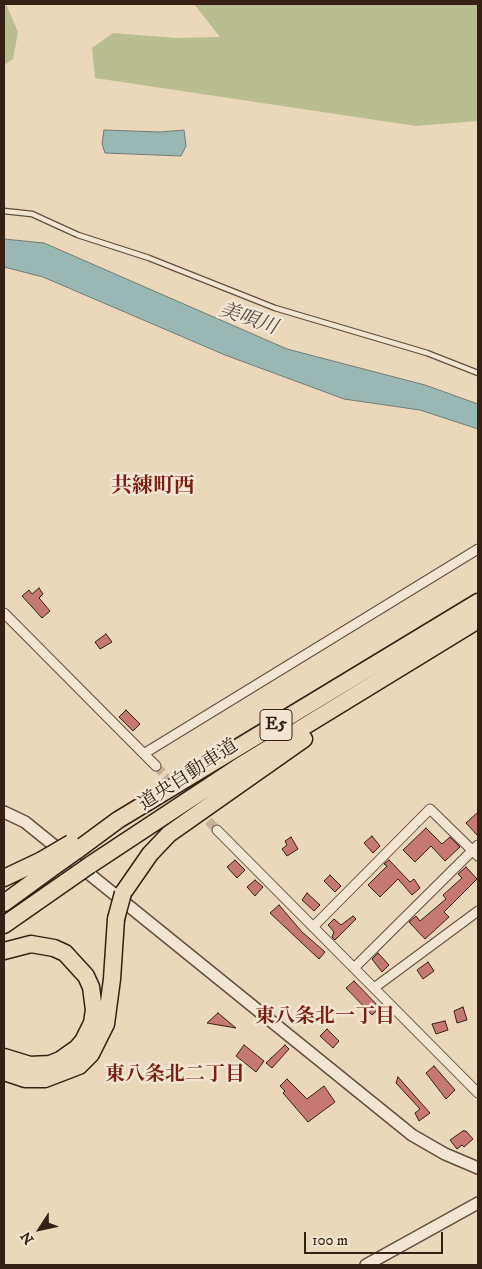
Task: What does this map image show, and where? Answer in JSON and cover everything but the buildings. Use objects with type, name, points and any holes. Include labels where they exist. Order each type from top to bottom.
[{"type":"highway","name":"道央自動車道","points":[[4,903],[47,864],[73,847],[478,602]]},
{"type":"highway","name":"道央自動車道","points":[[4,925],[90,865],[243,764],[478,620]]},
{"type":"highway","points":[[4,1072],[25,1080],[45,1079],[78,1066],[91,1054],[106,1024],[116,919],[123,893],[150,854],[169,834],[444,640]]},
{"type":"highway","points":[[4,878],[47,864]]},
{"type":"highway","points":[[4,951],[30,944],[54,948],[65,954],[86,976],[91,987],[94,1010],[92,1023],[83,1041],[77,1048],[60,1060],[50,1064],[30,1065],[4,1057]]},
{"type":"street","points":[[145,753],[478,548]]},
{"type":"street","points":[[4,613],[156,766]]},
{"type":"street","points":[[313,927],[430,809],[476,851],[354,968]]},
{"type":"street","points":[[4,812],[25,822],[412,1135],[444,1154],[478,1168]]},
{"type":"street","points":[[217,830],[478,1093]]},
{"type":"street","points":[[374,988],[478,911]]},
{"type":"street","points":[[366,1265],[478,1203]]},
{"type":"lane","points":[[4,211],[32,214],[78,235],[150,258],[275,308],[427,354],[478,373]]},
{"type":"green space","points":[[4,4],[6,4],[18,32],[13,59],[4,65]]},
{"type":"green space","points":[[194,4],[478,4],[478,121],[416,126],[95,78],[92,48],[113,33],[176,38],[220,37]]},
{"type":"water","points":[[104,130],[160,132],[184,130],[186,146],[181,156],[105,153],[102,144]]},
{"type":"water","points":[[4,239],[44,243],[287,349],[425,385],[478,404],[478,429],[420,410],[344,399],[225,355],[43,277],[4,267]]},
{"type":"tunnel","points":[[156,766],[190,802]]},
{"type":"tunnel","points":[[199,811],[217,830]]},
{"type":"district","name":"共練町西","points":[[153,488]]},
{"type":"district","name":"東八条北一丁目","points":[[325,1018]]},
{"type":"district","name":"東八条北二丁目","points":[[175,1076]]},
{"type":"water label","name":"美唄川","points":[[248,320]]}]
